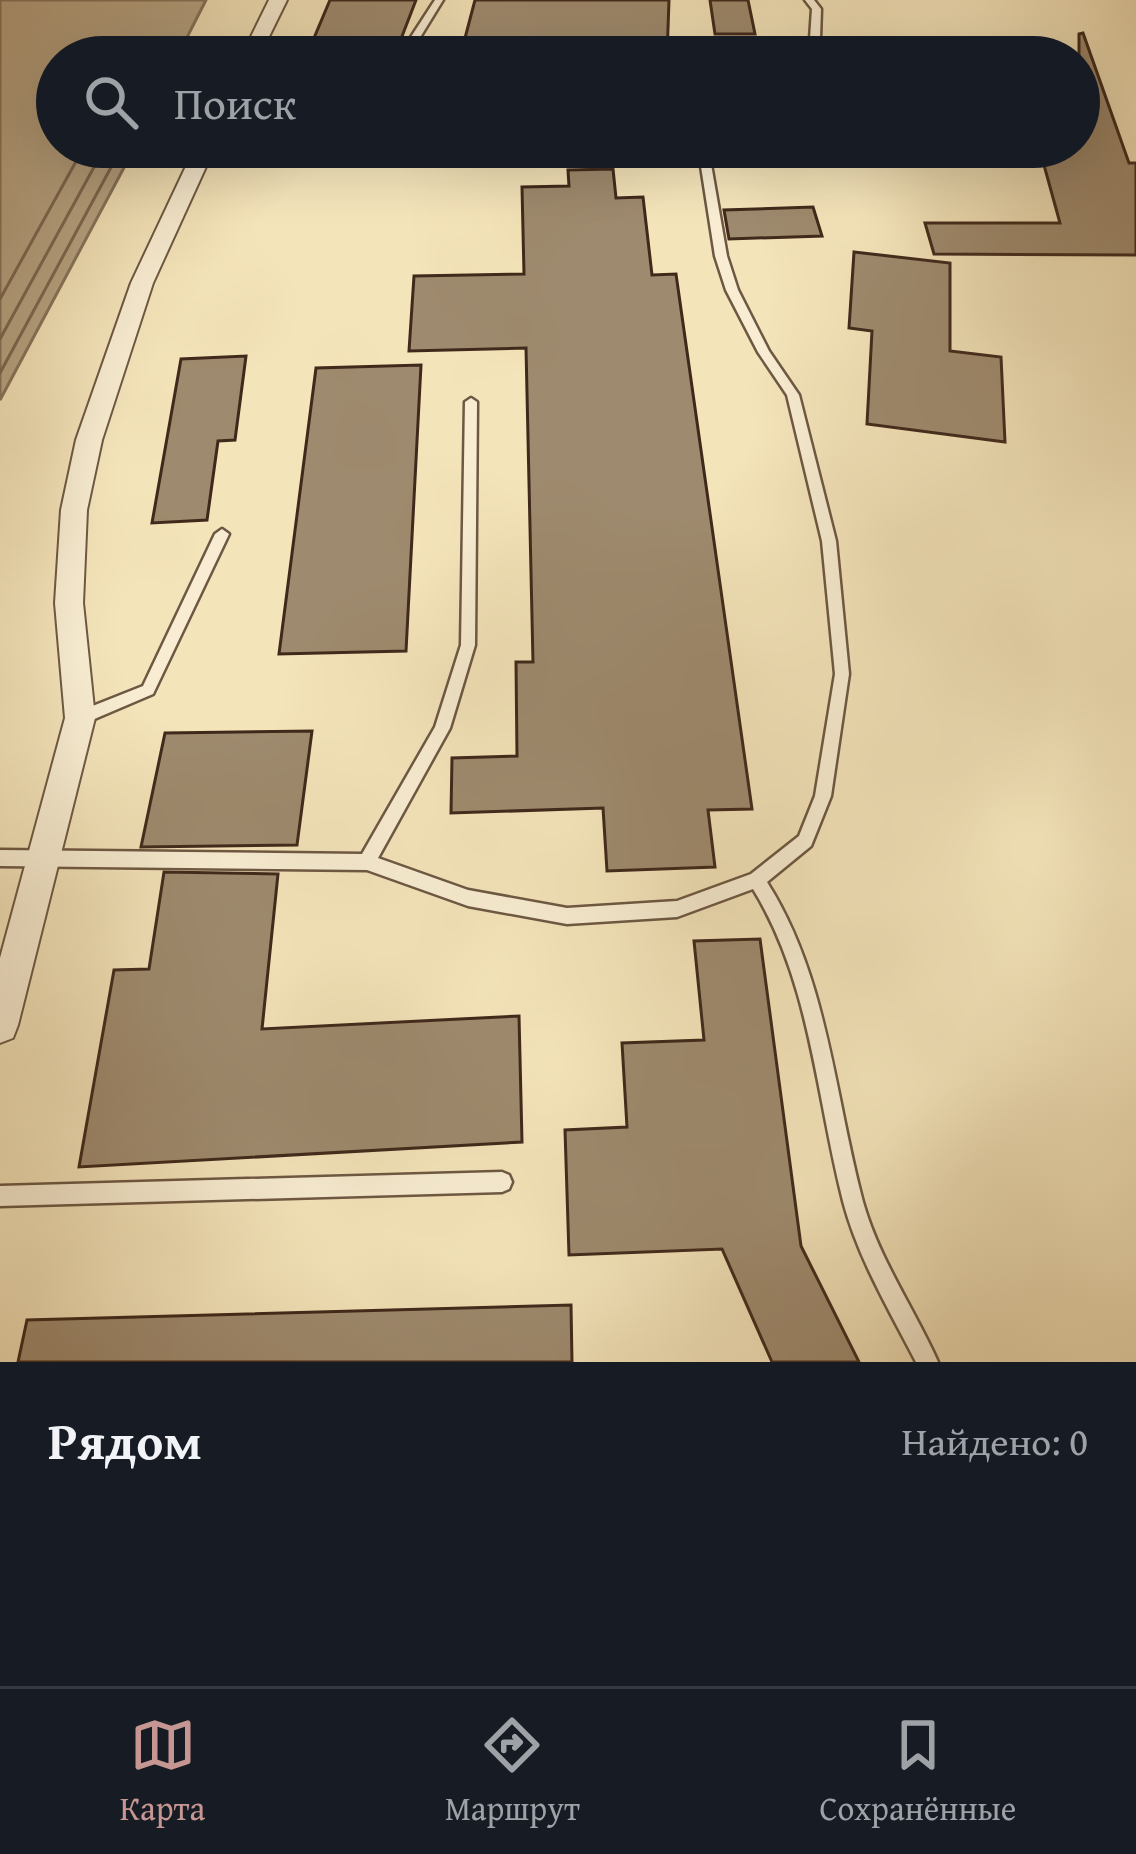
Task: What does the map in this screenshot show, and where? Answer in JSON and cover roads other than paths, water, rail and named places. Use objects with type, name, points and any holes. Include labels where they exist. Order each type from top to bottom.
[{"type":"street","points":[[260,36],[278,0]]},
{"type":"street","points":[[0,1025],[80,718],[69,603],[74,510],[85,457],[142,283],[196,168]]},
{"type":"lane","points":[[416,36],[439,0]]},
{"type":"lane","points":[[809,0],[817,9],[815,36]]},
{"type":"lane","points":[[0,858],[367,862],[468,898],[568,916],[677,909],[757,880],[805,841],[823,796],[842,674],[829,542],[793,395],[732,290],[721,256],[706,168]]},
{"type":"lane","points":[[367,862],[442,728],[468,645],[471,402]]},
{"type":"lane","points":[[80,718],[148,690],[222,534]]},
{"type":"lane","points":[[757,880],[775,904],[797,964],[856,1210],[927,1362]]},
{"type":"lane","points":[[0,1196],[502,1182]]},
{"type":"water","points":[[0,0],[206,0],[188,36],[36,36],[36,168],[124,168],[0,400]]}]
